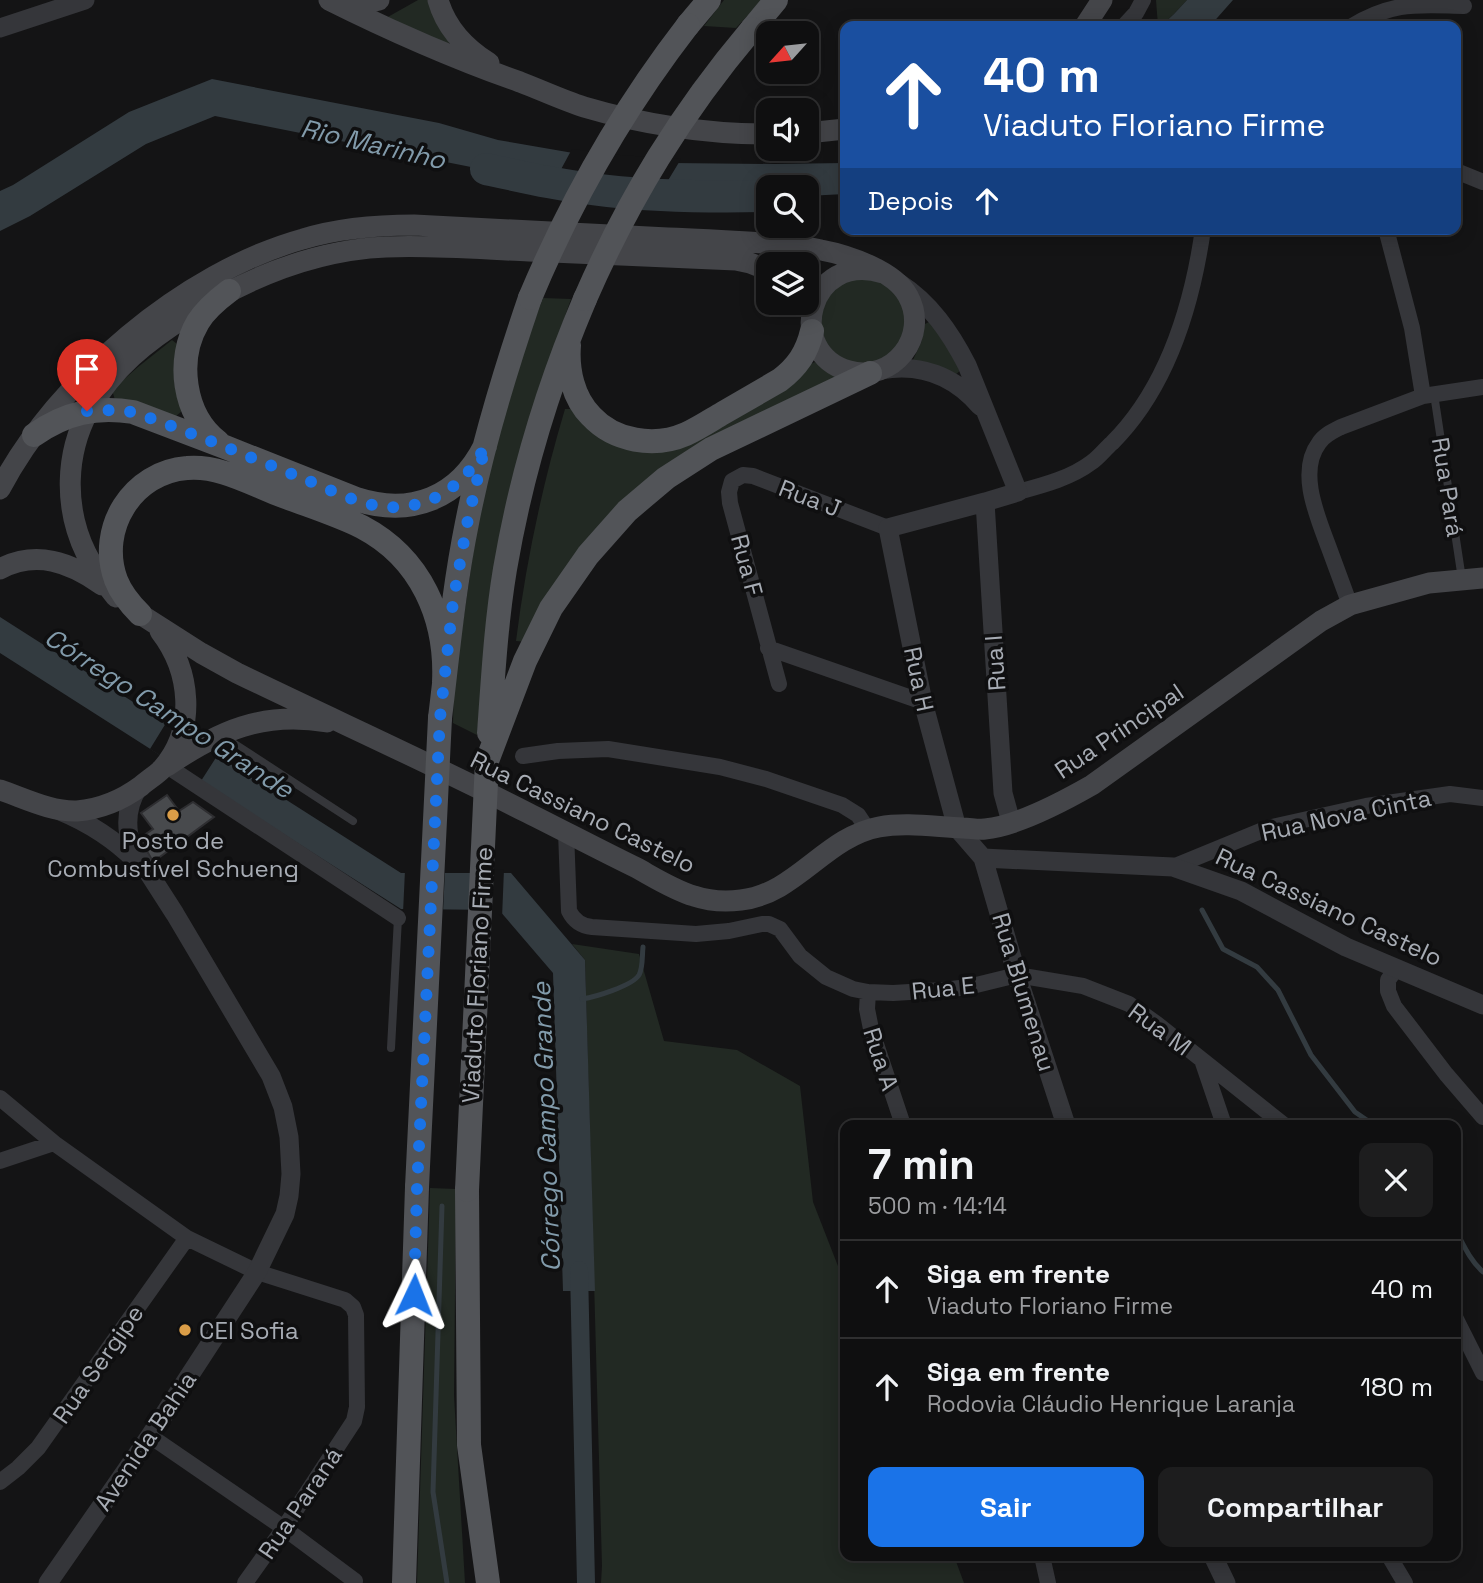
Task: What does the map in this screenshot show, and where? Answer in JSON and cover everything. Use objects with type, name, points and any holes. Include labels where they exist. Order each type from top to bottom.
[{"type":"main road","points":[[335,3],[357,5],[379,0]]},
{"type":"main road","points":[[438,0],[445,19],[464,44],[475,54],[524,84]]},
{"type":"main road","points":[[444,682],[467,524],[506,368],[530,298],[562,226],[599,156],[641,89],[709,0]]},
{"type":"main road","name":"Viaduto Floriano Firme","points":[[469,1445],[467,1190],[497,635],[512,533],[540,421],[570,334],[618,226],[657,157],[702,91],[776,0]]},
{"type":"main road","points":[[1088,21],[1102,0]]},
{"type":"main road","points":[[335,3],[473,66],[584,107],[646,123],[709,132],[756,134]]},
{"type":"main road","points":[[819,132],[840,130]]},
{"type":"main road","points":[[0,489],[34,435],[67,394],[125,338],[170,305],[251,258],[276,247],[329,232],[386,225],[414,225],[804,247],[863,263],[901,286],[912,306],[914,328],[907,349],[891,365],[711,449],[666,478],[627,511],[588,555],[551,608],[525,661],[490,748]]},
{"type":"main road","points":[[117,597],[85,551],[74,519],[70,475],[78,433],[107,383],[134,354],[164,330],[229,291],[292,265],[332,254],[383,247],[414,246],[736,260],[756,265]]},
{"type":"main road","points":[[570,334],[571,378],[587,412],[615,434],[639,441],[663,440],[685,434],[780,380],[798,363],[805,353],[809,318],[816,298],[830,281],[850,271],[872,270],[888,276]]},
{"type":"main road","points":[[225,446],[214,439],[198,418],[188,393],[185,366],[187,351],[198,323],[217,300],[229,291]]},
{"type":"main road","points":[[809,318],[821,352],[837,367],[859,373],[876,372]]},
{"type":"main road","points":[[34,435],[72,414],[117,410],[133,412],[356,499],[398,507],[425,502],[450,489],[470,470],[485,446]]},
{"type":"main road","points":[[140,614],[122,592],[113,568],[113,529],[124,505],[142,485],[164,472],[190,467],[216,470],[349,521],[390,546],[414,572],[433,606],[443,643],[444,682]]},
{"type":"main road","points":[[0,569],[14,562],[27,560],[54,562],[79,571],[140,614],[159,631],[169,643],[182,671],[187,702],[182,733],[167,765]]},
{"type":"main road","name":"Rua Principal","points":[[868,830],[892,826],[986,829],[1011,822],[1067,799],[1092,785],[1321,621],[1350,604],[1429,583],[1473,578]]},
{"type":"main road","name":"Rua Cassiano Castelo","points":[[140,614],[213,660],[262,685],[566,832],[680,891],[710,900],[742,900],[770,892],[782,886],[834,846],[868,830]]},
{"type":"main road","name":"Viaduto Floriano Firme","points":[[404,1583],[417,1187],[444,682]]},
{"type":"main road","name":"Rua Cassiano Castelo","points":[[60,810],[91,809],[106,805],[128,795],[167,765],[200,745],[220,734],[251,724],[284,719],[317,720],[349,727]]},
{"type":"main road","points":[[0,790],[60,810]]},
{"type":"main road","points":[[469,1445],[474,1583]]},
{"type":"main road","points":[[469,1445],[488,1583]]},
{"type":"street","points":[[0,28],[85,0]]},
{"type":"street","points":[[318,0],[335,3]]},
{"type":"street","points":[[1129,21],[1143,0]]},
{"type":"street","points":[[1361,21],[1388,8],[1412,5],[1464,6]]},
{"type":"street","points":[[1461,174],[1483,182]]},
{"type":"street","points":[[888,528],[1044,485],[1093,462],[1132,420],[1165,365],[1182,324],[1202,235]]},
{"type":"street","name":"Rua Pará","points":[[1388,235],[1429,395]]},
{"type":"street","points":[[888,276],[923,301],[948,331],[967,365],[1018,492]]},
{"type":"street","points":[[876,372],[908,368],[935,373],[960,386],[987,417]]},
{"type":"street","points":[[1350,604],[1313,506],[1309,481],[1311,460],[1318,444],[1341,426],[1429,395],[1483,387]]},
{"type":"street","name":"Rua J","points":[[732,481],[743,475],[753,476],[888,528]]},
{"type":"street","name":"Rua F","points":[[732,481],[730,503],[779,684]]},
{"type":"street","name":"Rua I","points":[[985,502],[1003,793],[1011,822]]},
{"type":"street","name":"Rua H","points":[[888,528],[923,702],[957,828]]},
{"type":"street","points":[[768,648],[923,702]]},
{"type":"street","points":[[523,756],[558,751],[608,749],[720,767],[766,779],[842,805],[858,815],[868,830]]},
{"type":"street","points":[[167,765],[398,918]]},
{"type":"street","name":"Avenida Bahia","points":[[48,1583],[150,1436],[257,1272],[285,1214],[289,1196],[289,1137],[283,1107],[271,1076],[132,847],[128,836],[127,815],[138,788]]},
{"type":"street","name":"Rua Nova Cinta","points":[[1173,867],[1268,828],[1354,808],[1450,794],[1483,798]]},
{"type":"street","name":"Avenida Bahia","points":[[60,810],[110,838],[155,884]]},
{"type":"street","points":[[957,828],[983,859]]},
{"type":"street","name":"Rua E","points":[[566,832],[569,911],[580,925],[696,934],[769,924],[780,929],[800,956],[826,977],[853,989],[868,992],[943,990],[1017,975]]},
{"type":"street","name":"Rua Cassiano Castelo","points":[[983,859],[1173,867],[1241,891],[1346,947],[1483,1005]]},
{"type":"street","name":"Rua Blumenau","points":[[983,859],[1064,1120]]},
{"type":"street","points":[[1396,969],[1388,980],[1388,991],[1394,1006],[1483,1117]]},
{"type":"street","name":"Rua M","points":[[1017,975],[1083,986],[1129,1004],[1278,1120]]},
{"type":"street","name":"Rua A","points":[[868,992],[868,1019],[901,1120]]},
{"type":"street","points":[[1202,1060],[1222,1120]]},
{"type":"street","points":[[0,1098],[54,1143],[187,1238],[257,1272]]},
{"type":"street","points":[[0,1161],[54,1143]]},
{"type":"street","name":"Rua Sergipe","points":[[0,1482],[38,1448],[187,1238]]},
{"type":"street","name":"Rua Paraná","points":[[245,1583],[354,1421],[357,1407],[356,1315],[353,1307],[345,1300],[257,1272]]},
{"type":"street","points":[[1461,1329],[1483,1373]]},
{"type":"street","points":[[150,1436],[284,1528],[355,1581]]},
{"type":"street","points":[[1043,1561],[1048,1583]]},
{"type":"street","points":[[1215,1561],[1226,1583]]},
{"type":"street","points":[[1392,1561],[1405,1583]]},
{"type":"lane","name":"Rua Pará","points":[[1429,395],[1473,578]]},
{"type":"lane","points":[[220,734],[353,821]]},
{"type":"lane","points":[[391,1048],[398,918]]},
{"type":"shaded area","points":[[418,0],[430,0],[450,41],[447,46],[386,18]]},
{"type":"shaded area","points":[[724,0],[762,0],[736,28],[704,26]]},
{"type":"shaded area","points":[[1156,0],[1187,0],[1166,21],[1158,21]]},
{"type":"shaded area","points":[[852,278],[880,281],[901,299],[907,327],[894,353],[878,363],[850,364],[827,347],[819,320],[828,293]]},
{"type":"shaded area","points":[[543,298],[571,299],[542,382],[489,608],[477,735],[453,723],[454,683],[483,487],[529,335]]},
{"type":"shaded area","points":[[933,320],[963,368],[953,377],[912,362],[921,343],[925,324]]},
{"type":"shaded area","points":[[172,340],[177,344],[174,378],[182,411],[175,417],[115,400],[112,390]]},
{"type":"shaded area","points":[[815,362],[836,377],[682,457],[527,642],[516,641],[536,524],[565,409],[574,409],[631,450]]},
{"type":"shaded area","points":[[572,944],[639,954],[664,1041],[737,1050],[800,1086],[813,1202],[840,1271],[840,1561],[956,1561],[964,1583],[601,1583],[585,960]]},
{"type":"shaded area","points":[[430,1188],[456,1189],[454,1396],[465,1583],[417,1583]]},
{"type":"water","points":[[1187,0],[1233,0],[1214,21],[1166,21]]},
{"type":"water","points":[[212,79],[439,123],[498,140],[579,154],[672,163],[840,163],[840,194],[819,195],[819,175],[756,175],[756,196],[670,195],[575,186],[215,116],[146,144],[30,216],[0,231],[0,191],[129,112]]},
{"type":"water","points":[[0,617],[401,873],[511,873],[585,960],[595,1291],[563,1291],[553,973],[499,910],[401,909],[0,653]]},
{"type":"pier","points":[[572,149],[681,159],[658,197],[552,186]]},
{"type":"pier","points":[[166,723],[217,756],[201,781],[150,749]]},
{"type":"pier","points":[[504,869],[502,918],[498,913],[469,913],[471,870]]},
{"type":"pier","points":[[405,870],[445,870],[443,913],[403,913]]},
{"type":"building","points":[[167,795],[179,811],[193,802],[214,817],[153,862],[140,838],[153,829],[141,813]]},
{"type":"waterway","name":"Rio Marinho","points":[[486,169],[562,185],[628,193],[756,196]]},
{"type":"waterway","points":[[1202,910],[1223,949],[1257,967],[1278,990],[1311,1055],[1355,1112],[1367,1120]]},
{"type":"waterway","points":[[582,999],[613,990],[635,979],[641,969],[643,947]]},
{"type":"waterway","points":[[442,1206],[433,1492],[447,1583]]},
{"type":"waterway","points":[[1461,1240],[1483,1272]]},
{"type":"waterway","name":"Córrego Campo Grande","points":[[579,1270],[586,1583]]},
{"type":"place","name":"Posto de Combustível Schueng","points":[[173,815]]},
{"type":"place","name":"CEI Sofia","points":[[185,1330]]},
{"type":"route","points":[[87,411],[101,409],[133,412],[369,504],[383,506],[398,507],[425,502],[450,489],[479,459],[485,446],[453,602],[440,718],[414,1295]]}]
